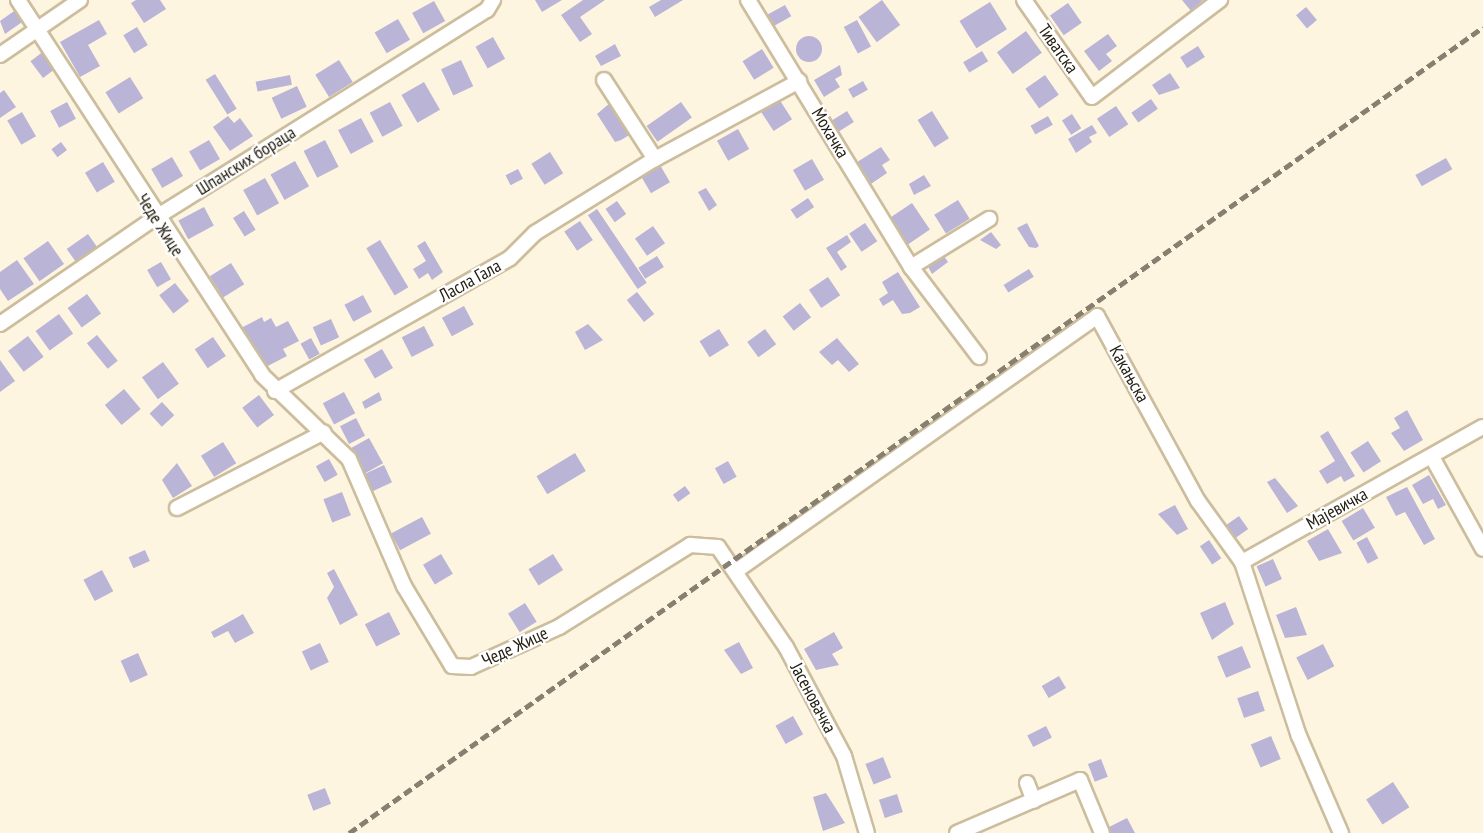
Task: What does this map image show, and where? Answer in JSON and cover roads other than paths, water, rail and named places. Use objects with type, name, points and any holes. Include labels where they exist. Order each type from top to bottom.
[{"type":"street","name":"Чеде Жице","points":[[18,0],[155,218],[275,391],[324,432],[349,459],[404,586],[452,666],[471,667],[559,627],[690,545],[718,546],[736,572]]},
{"type":"street","points":[[0,55],[80,0]]},
{"type":"street","name":"Мохачка","points":[[748,0],[911,267],[980,357]]},
{"type":"street","name":"Тиватска","points":[[1024,0],[1092,97],[1220,0]]},
{"type":"street","name":"Шпанских бораца","points":[[0,324],[155,218],[488,10],[493,1]]},
{"type":"street","points":[[604,80],[655,159]]},
{"type":"street","name":"Ласла Гала","points":[[275,391],[510,258],[535,232],[655,159],[799,81]]},
{"type":"street","points":[[911,267],[989,219]]},
{"type":"street","name":"Какањска","points":[[736,572],[1097,316],[1198,501],[1242,562],[1299,736],[1341,833]]},
{"type":"street","name":"Мајевичка","points":[[1242,562],[1483,427]]},
{"type":"street","points":[[177,508],[324,432]]},
{"type":"street","points":[[1432,457],[1483,549]]},
{"type":"street","name":"Јасеновачка","points":[[736,572],[786,647],[844,756],[867,833]]},
{"type":"street","points":[[957,833],[1080,780],[1102,833]]},
{"type":"street","points":[[1028,783],[1034,801]]},
{"type":"railway","points":[[349,833],[1483,27]]}]
